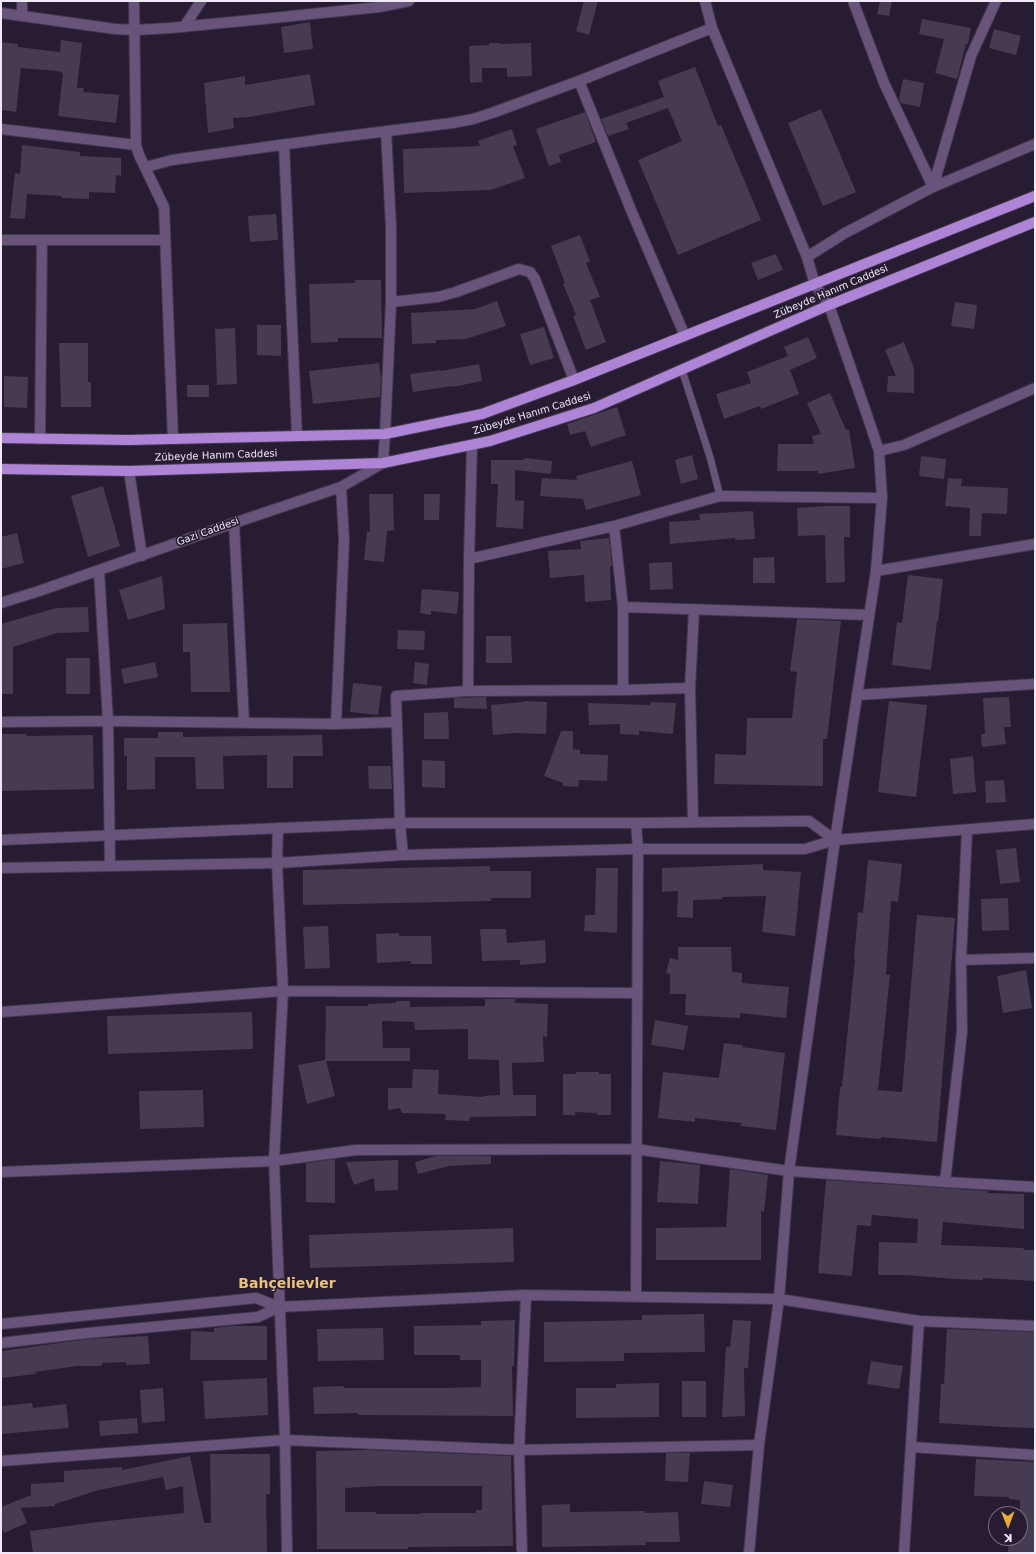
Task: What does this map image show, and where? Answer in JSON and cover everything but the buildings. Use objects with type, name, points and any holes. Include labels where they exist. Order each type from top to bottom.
[{"type":"main road","points":[[1,438],[128,440],[384,434],[482,414],[574,380],[1035,196]]},
{"type":"main road","name":"Zübeyde Hanım Caddesi","points":[[1,469],[129,470],[383,463],[490,441],[594,408],[828,305],[1035,222]]},
{"type":"street","points":[[22,1],[22,16]]},
{"type":"street","points":[[134,1],[136,145],[139,155],[164,207],[173,439]]},
{"type":"street","points":[[184,27],[201,1]]},
{"type":"street","points":[[1,13],[115,29],[135,30],[184,27],[379,7],[409,1]]},
{"type":"street","points":[[705,1],[712,28],[807,257],[814,285],[828,305],[879,451],[882,498],[876,571],[835,840],[790,1171],[779,1299],[759,1445],[749,1553]]},
{"type":"street","points":[[853,1],[884,82],[933,187]]},
{"type":"street","points":[[933,187],[972,56],[996,1]]},
{"type":"street","points":[[146,168],[172,160],[473,119],[580,81],[712,28]]},
{"type":"street","points":[[580,81],[633,216],[685,336]]},
{"type":"street","points":[[1,130],[136,145]]},
{"type":"street","points":[[383,463],[391,302],[391,227],[386,132]]},
{"type":"street","points":[[807,257],[845,233],[933,187],[1035,144]]},
{"type":"street","points":[[284,145],[297,436]]},
{"type":"street","points":[[1,240],[165,240]]},
{"type":"street","points":[[40,439],[42,240]]},
{"type":"street","points":[[391,302],[438,296],[456,292],[519,269],[530,272],[535,279],[574,380]]},
{"type":"street","points":[[879,451],[904,445],[1035,388]]},
{"type":"street","points":[[468,691],[472,445]]},
{"type":"street","name":"Gazi Caddesi","points":[[1,603],[39,592],[234,523],[341,488],[383,463]]},
{"type":"street","points":[[129,470],[142,556]]},
{"type":"street","points":[[336,724],[344,540],[341,488]]},
{"type":"street","points":[[469,559],[614,526],[720,496],[882,498]]},
{"type":"street","points":[[234,523],[244,722]]},
{"type":"street","points":[[614,526],[623,607],[622,690]]},
{"type":"street","points":[[876,571],[1035,544]]},
{"type":"street","points":[[99,571],[108,720],[108,836],[110,866]]},
{"type":"street","points":[[623,607],[869,615]]},
{"type":"street","points":[[693,822],[690,688],[694,610]]},
{"type":"street","points":[[857,695],[1035,684]]},
{"type":"street","points":[[402,855],[396,696],[468,691],[690,688]]},
{"type":"street","points":[[1,722],[108,720],[336,724],[396,722]]},
{"type":"street","points":[[1,840],[400,823],[809,821],[835,840]]},
{"type":"street","points":[[636,823],[638,849],[635,1149],[636,1296]]},
{"type":"street","points":[[1,868],[276,863],[402,855],[638,849],[805,849],[835,840],[1035,824]]},
{"type":"street","points":[[278,828],[276,863],[283,991],[274,1161],[285,1440],[287,1553]]},
{"type":"street","points":[[945,1182],[962,1032],[961,960],[967,830]]},
{"type":"street","points":[[961,960],[1035,958]]},
{"type":"street","points":[[1,1012],[283,991],[636,993]]},
{"type":"street","points":[[1,1172],[274,1161],[356,1150],[635,1149],[790,1171],[1035,1187]]},
{"type":"street","points":[[522,1553],[519,1450],[526,1295]]},
{"type":"street","points":[[1,1343],[258,1317],[280,1307],[526,1295],[779,1299],[919,1321],[1035,1326]]},
{"type":"street","points":[[1,1324],[256,1298],[280,1307]]},
{"type":"street","points":[[904,1553],[919,1321]]},
{"type":"street","points":[[1,1461],[285,1440],[519,1450],[759,1445]]},
{"type":"street","points":[[911,1447],[1035,1455]]},
{"type":"lane","points":[[682,370],[710,456],[720,496]]},
{"type":"district","name":"Bahçelievler","points":[[287,1284]]}]
